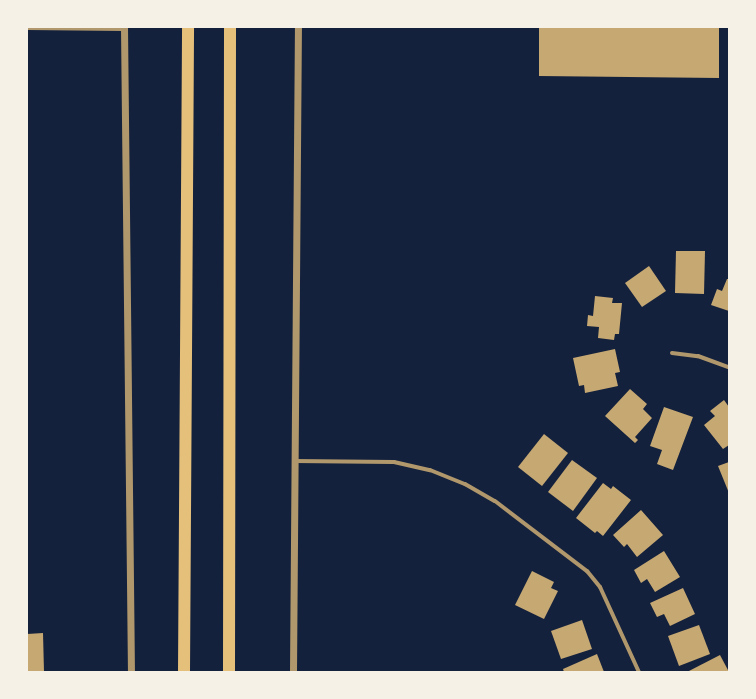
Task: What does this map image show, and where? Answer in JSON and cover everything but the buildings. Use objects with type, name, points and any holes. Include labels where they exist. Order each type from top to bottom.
[{"type":"highway","points":[[184,672],[188,27]]},
{"type":"highway","points":[[229,672],[230,27]]},
{"type":"street","points":[[293,672],[293,461],[298,27]]},
{"type":"street","points":[[124,28],[131,672]]},
{"type":"street","points":[[672,353],[698,356],[729,367]]},
{"type":"street","points":[[293,461],[394,462],[430,470],[465,484],[494,501],[587,571],[600,587],[640,672]]},
{"type":"lane","points":[[27,28],[124,28]]}]
